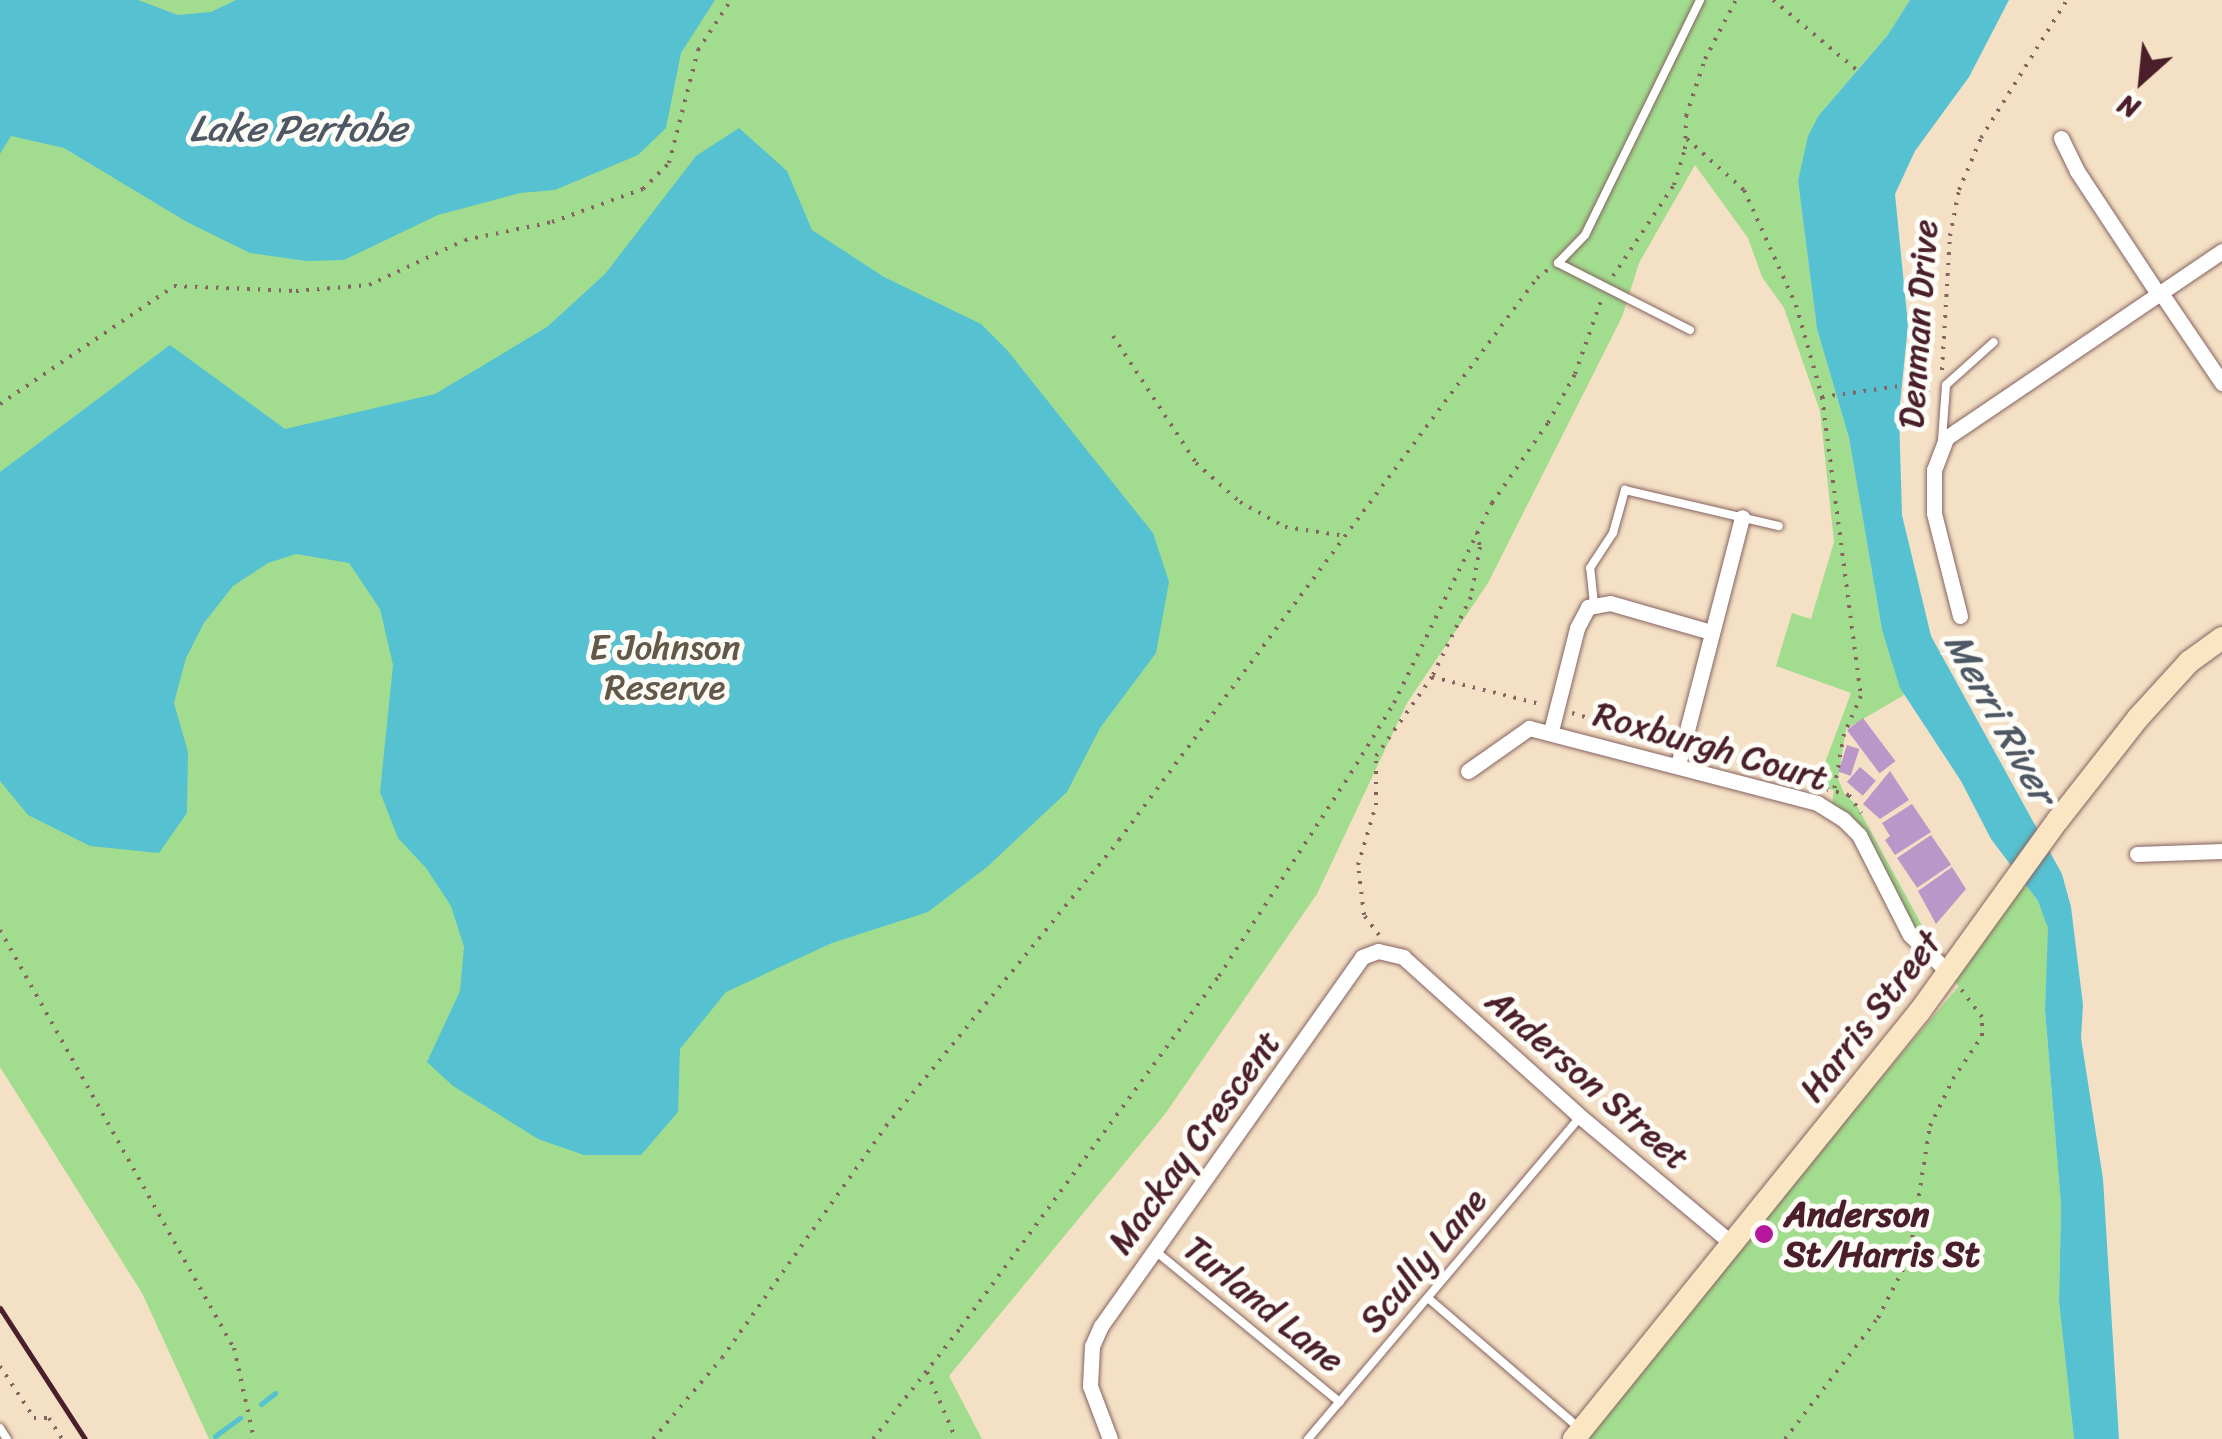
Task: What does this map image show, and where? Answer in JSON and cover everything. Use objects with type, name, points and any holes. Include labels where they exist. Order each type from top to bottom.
[{"type":"street","points":[[2061,138],[2077,171],[2222,383]]},
{"type":"street","points":[[1942,444],[1971,420],[2222,252]]},
{"type":"street","name":"Denman Drive","points":[[1942,444],[1932,485],[1935,523],[1960,616]]},
{"type":"street","points":[[1678,765],[1742,517]]},
{"type":"street","points":[[1468,770],[1529,728],[1551,731],[1580,620],[1594,604],[1610,603],[1711,632]]},
{"type":"street","name":"Harris Street","points":[[1578,1435],[1949,974],[2058,820],[2138,718],[2189,662],[2222,638]]},
{"type":"street","name":"Roxburgh Court","points":[[1551,731],[1818,804],[1843,819],[1858,835],[1910,935],[1949,974]]},
{"type":"street","points":[[2136,854],[2222,851]]},
{"type":"street","name":"Anderson Street","points":[[1397,954],[1580,1117],[1734,1245]]},
{"type":"street","name":"Mackay Crescent","points":[[1110,1439],[1090,1386],[1092,1346],[1153,1249],[1362,957],[1397,954]]},
{"type":"lane","points":[[1690,330],[1558,263],[1586,235],[1700,0]]},
{"type":"lane","points":[[1942,395],[1958,370],[1994,342]]},
{"type":"lane","name":"Denman Drive","points":[[1942,395],[1942,444]]},
{"type":"lane","points":[[1594,604],[1590,568],[1613,532],[1626,490],[1779,526]]},
{"type":"lane","name":"Scully Lane","points":[[1308,1439],[1580,1117]]},
{"type":"lane","name":"Turland Lane","points":[[1153,1249],[1340,1402]]},
{"type":"lane","points":[[1428,1298],[1578,1435]]},
{"type":"lane","points":[[0,1428],[7,1439]]},
{"type":"path","points":[[0,404],[174,286],[296,291],[369,284],[465,240],[552,222],[643,189],[669,163],[698,50],[731,0]]},
{"type":"path","points":[[1630,250],[1674,185],[1687,138],[1686,116],[1704,59],[1736,0]]},
{"type":"path","points":[[1773,0],[1859,72]]},
{"type":"path","name":"Denman Drive","points":[[1942,395],[1950,236],[1959,190],[1981,138],[2067,0]]},
{"type":"path","points":[[1687,138],[1744,190],[1796,304],[1822,396],[1861,696],[1844,734],[1835,790]]},
{"type":"path","points":[[653,1439],[722,1358],[886,1126],[1119,840],[1538,278]]},
{"type":"path","points":[[1113,336],[1196,463],[1240,502],[1285,527],[1346,536]]},
{"type":"path","points":[[873,1439],[927,1372],[1250,931],[1394,703],[1477,529],[1548,423],[1575,374],[1584,342]]},
{"type":"path","points":[[1822,396],[1908,385],[1942,395]]},
{"type":"path","points":[[1397,954],[1364,915],[1358,864],[1376,805],[1376,756],[1432,677],[1471,597],[1480,548],[1477,529]]},
{"type":"path","points":[[1432,677],[1556,708]]},
{"type":"path","points":[[0,930],[234,1348],[254,1439]]},
{"type":"path","points":[[1785,1439],[1878,1318],[1908,1258],[1930,1126],[1982,1036],[1982,1018],[1949,974]]},
{"type":"path","points":[[1982,1018],[1988,1012]]},
{"type":"path","points":[[0,1366],[34,1418],[49,1418],[62,1439]]},
{"type":"path","points":[[927,1372],[956,1439]]},
{"type":"green space","name":"E Johnson Reserve","points":[[0,0],[1910,0],[1887,36],[1819,115],[1798,181],[1817,329],[1849,438],[1882,630],[1904,695],[1846,729],[1838,779],[1844,793],[1857,806],[1948,973],[2018,875],[2038,901],[2049,928],[2045,1010],[2061,1205],[2059,1302],[2074,1439],[1575,1439],[1959,986],[1921,950],[1859,835],[1831,811],[1834,790],[1816,787],[1851,693],[1776,666],[1792,613],[1811,619],[1834,542],[1820,411],[1784,308],[1762,277],[1748,238],[1695,165],[1639,263],[1622,317],[1488,583],[1407,703],[1317,894],[1165,1114],[949,1376],[982,1439],[209,1439],[142,1293],[0,1067]]},
{"type":"water","name":"Lake Pertobe","points":[[0,0],[138,0],[178,15],[211,12],[236,0],[715,0],[681,53],[666,128],[638,155],[555,190],[520,193],[438,215],[344,260],[306,261],[250,253],[187,222],[64,148],[11,136],[0,154]]},
{"type":"water","points":[[1910,0],[2009,0],[1969,77],[1915,151],[1895,194],[1908,325],[1899,414],[1902,515],[1931,636],[2062,874],[2071,907],[2083,1005],[2081,1038],[2103,1179],[2119,1439],[2074,1439],[2059,1302],[2061,1205],[2045,1010],[2048,928],[2038,901],[1991,839],[1961,781],[1900,688],[1882,630],[1849,438],[1817,329],[1798,181],[1808,136],[1819,115],[1887,36]]},
{"type":"water","points":[[739,128],[787,171],[812,230],[884,277],[981,324],[1007,350],[1153,533],[1169,582],[1156,653],[1100,728],[1067,792],[987,867],[928,912],[832,943],[726,992],[680,1049],[678,1112],[641,1155],[584,1155],[538,1139],[453,1086],[427,1062],[460,991],[464,947],[451,906],[426,868],[398,838],[380,792],[393,665],[380,609],[349,563],[296,554],[268,563],[233,586],[204,623],[186,658],[174,703],[188,752],[187,813],[159,853],[90,846],[28,815],[0,781],[0,472],[170,345],[285,429],[435,394],[547,327],[605,274],[696,156]]},
{"type":"building","points":[[1863,718],[1895,761],[1880,773],[1847,730]]},
{"type":"building","points":[[1847,745],[1859,749],[1851,776],[1838,772]]},
{"type":"building","points":[[1860,767],[1876,781],[1863,796],[1847,782]]},
{"type":"building","points":[[1890,771],[1909,800],[1880,819],[1863,804]]},
{"type":"building","points":[[1912,804],[1931,832],[1895,855],[1885,840],[1890,836],[1882,823]]},
{"type":"building","points":[[1931,835],[1951,865],[1917,888],[1897,858]]},
{"type":"building","points":[[1952,867],[1966,889],[1936,924],[1918,891]]},
{"type":"waterway","points":[[261,1404],[275,1393]]},
{"type":"waterway","points":[[215,1436],[240,1418]]},
{"type":"railway","points":[[0,1308],[85,1439]]},
{"type":"place","name":"Anderson St/Harris St","points":[[1764,1234]]},
{"type":"water label","name":"Merri River","points":[[2000,718]]}]
